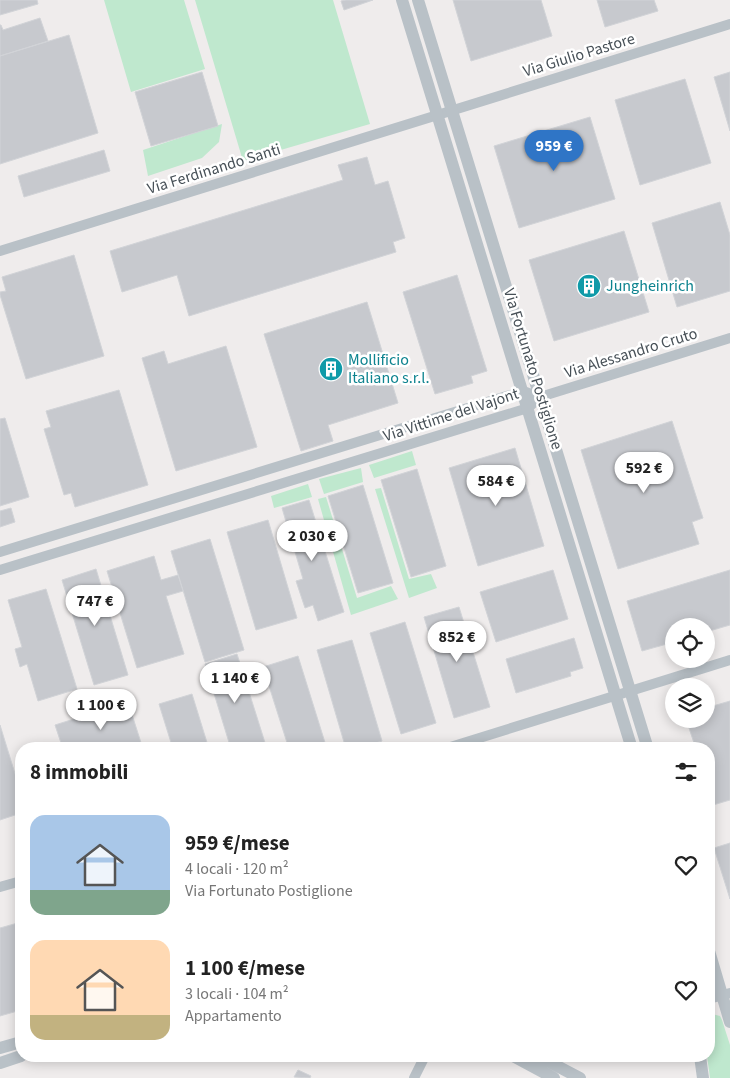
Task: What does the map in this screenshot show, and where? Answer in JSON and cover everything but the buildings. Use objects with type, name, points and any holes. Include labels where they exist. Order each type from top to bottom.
[{"type":"street","name":"Via Fortunato Postiglione","points":[[402,0],[630,742]]},
{"type":"street","name":"Via Fortunato Postiglione","points":[[418,0],[646,742]]},
{"type":"street","name":"Via Giulio Pastore","points":[[438,116],[730,24]]},
{"type":"street","name":"Via Ferdinando Santi","points":[[0,251],[438,116]]},
{"type":"street","name":"Via Alessandro Cruto","points":[[540,397],[730,338]]},
{"type":"street","name":"Via Vittime del Vajont","points":[[0,552],[523,391],[540,397],[528,408],[0,570]]},
{"type":"street","points":[[384,434],[389,451]]},
{"type":"street","points":[[56,535],[62,552]]},
{"type":"street","points":[[466,742],[730,660]]},
{"type":"street","points":[[0,887],[15,883]]},
{"type":"street","points":[[715,966],[726,994],[730,1022]]},
{"type":"street","points":[[0,1048],[15,1044]]},
{"type":"street","points":[[0,1063],[15,1058]]},
{"type":"street","points":[[414,1078],[422,1062]]},
{"type":"street","points":[[524,1062],[554,1078]]},
{"type":"street","points":[[549,1062],[580,1078]]},
{"type":"street","points":[[701,1062],[703,1078]]},
{"type":"green space","points":[[104,0],[184,0],[205,69],[131,92]]},
{"type":"green space","points":[[195,0],[333,0],[370,124],[243,161]]},
{"type":"green space","points":[[222,124],[219,142],[202,158],[148,176],[143,150]]},
{"type":"green space","points":[[412,451],[416,465],[374,478],[369,465]]},
{"type":"green space","points":[[361,468],[363,482],[324,494],[319,479]]},
{"type":"green space","points":[[308,484],[312,497],[274,508],[271,496]]},
{"type":"green space","points":[[381,488],[409,579],[431,574],[437,588],[409,598],[375,489]]},
{"type":"green space","points":[[326,497],[357,598],[391,586],[398,599],[351,615],[318,499]]},
{"type":"green space","points":[[715,1015],[720,1016],[722,1020],[730,1045],[730,1078],[710,1078],[708,1062],[715,1062]]},
{"type":"place","name":"Jungheinrich","points":[[589,286]]},
{"type":"place","name":"Mollificio Italiano s.r.l.","points":[[331,369]]}]
